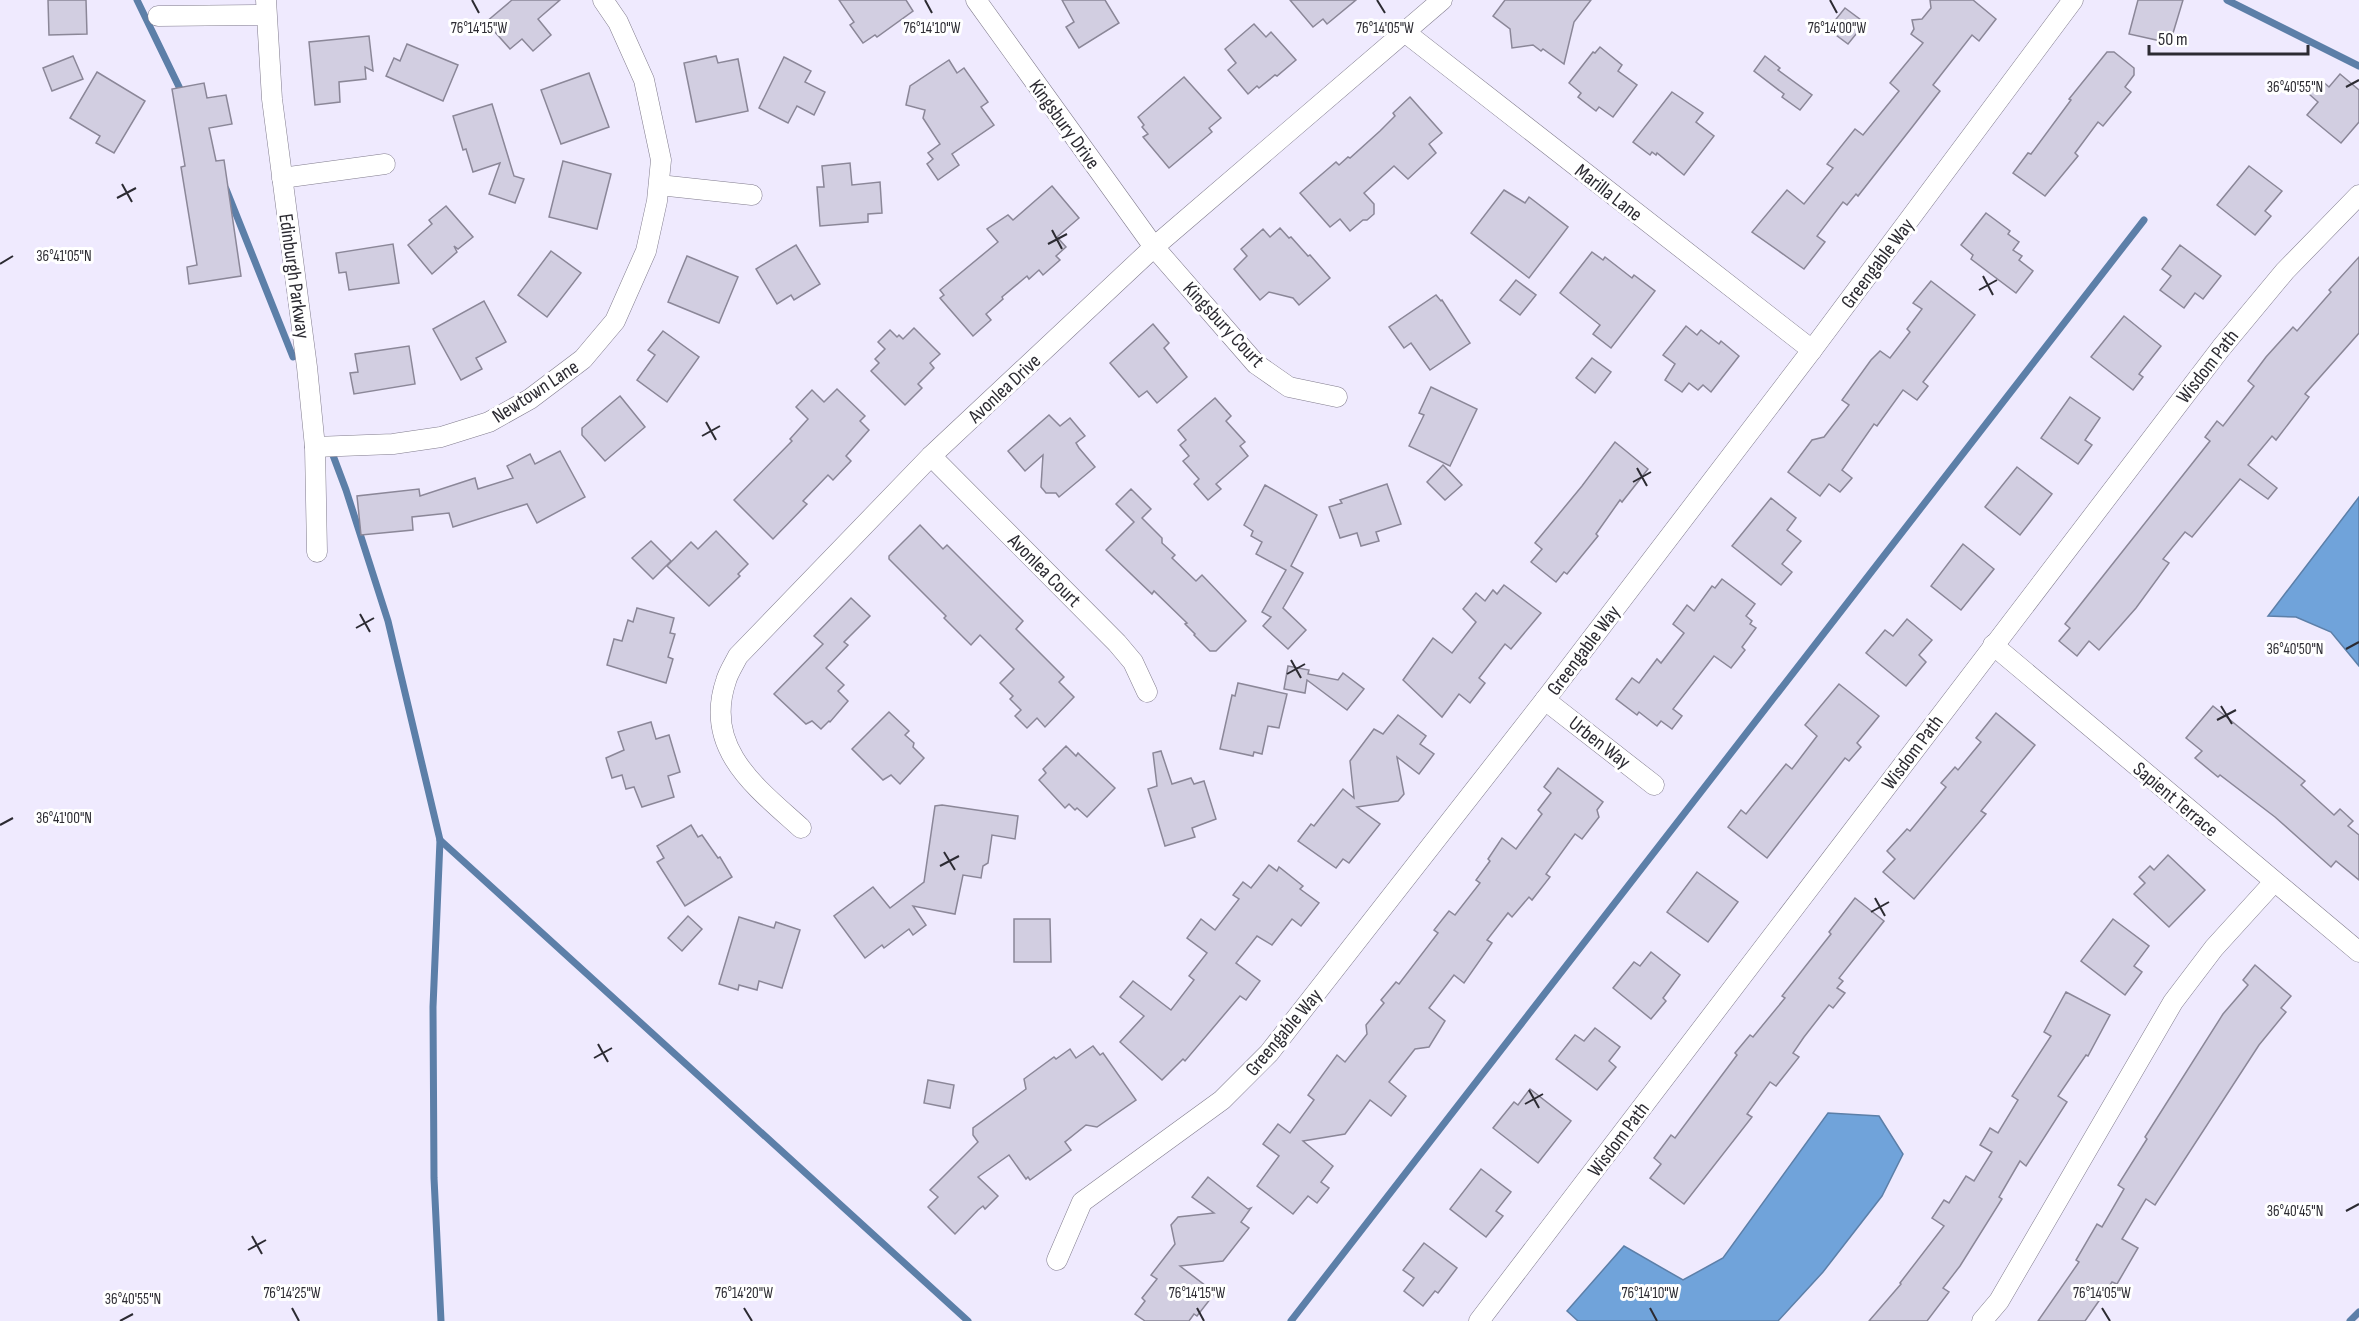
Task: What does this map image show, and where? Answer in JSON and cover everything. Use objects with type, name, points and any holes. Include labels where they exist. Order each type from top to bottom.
[{"type":"street","name":"Newtown Lane","points":[[315,447],[393,444],[441,437],[489,422],[530,399],[583,359],[615,321],[646,250],[657,201],[661,160],[644,80],[618,22],[603,0]]},
{"type":"street","name":"Kingsbury Drive","points":[[976,0],[1154,247]]},
{"type":"street","name":"Avonlea Drive","points":[[801,828],[752,783],[735,762],[723,736],[720,708],[726,681],[738,656],[931,456],[1154,247],[1442,0]]},
{"type":"street","name":"Greengable Way","points":[[1057,1260],[1082,1202],[1222,1100],[1269,1053],[1545,700],[1812,350],[2073,0]]},
{"type":"street","points":[[158,16],[266,7]]},
{"type":"street","name":"Edinburgh Parkway","points":[[266,7],[272,99],[306,356],[315,447],[316,552]]},
{"type":"street","name":"Marilla Lane","points":[[1406,33],[1812,350]]},
{"type":"street","points":[[282,178],[386,164]]},
{"type":"street","points":[[659,185],[752,195]]},
{"type":"street","name":"Wisdom Path","points":[[1479,1321],[2221,348],[2285,271],[2359,195]]},
{"type":"street","name":"Kingsbury Court","points":[[1154,247],[1256,364],[1289,387],[1337,398]]},
{"type":"street","name":"Avonlea Court","points":[[931,456],[1117,643],[1133,662],[1147,692]]},
{"type":"street","name":"Sapient Terrace","points":[[1994,645],[2359,952]]},
{"type":"street","name":"Urben Way","points":[[1545,700],[1654,785]]},
{"type":"street","points":[[1982,1321],[1999,1301],[2173,1002],[2214,948],[2274,882]]},
{"type":"water","points":[[2359,497],[2359,666],[2331,632],[2296,617],[2268,616]]},
{"type":"water","points":[[1828,1113],[1879,1116],[1903,1154],[1882,1196],[1823,1272],[1778,1321],[1578,1321],[1567,1311],[1624,1246],[1683,1280],[1723,1258]]},
{"type":"building","points":[[48,0],[86,0],[87,34],[49,35]]},
{"type":"building","points":[[512,0],[560,0],[538,19],[551,35],[533,51],[522,39],[510,49],[486,22]]},
{"type":"building","points":[[839,0],[906,0],[913,11],[877,37],[875,35],[863,43],[850,25],[854,22]]},
{"type":"building","points":[[1062,0],[1105,0],[1119,23],[1079,48],[1066,27],[1074,22]]},
{"type":"building","points":[[1290,0],[1356,0],[1327,24],[1323,19],[1313,27]]},
{"type":"building","points":[[1505,0],[1591,0],[1574,22],[1564,64],[1543,49],[1541,51],[1533,45],[1512,48],[1510,29],[1493,16]]},
{"type":"building","points":[[1930,0],[1973,0],[1996,19],[1979,41],[1972,35],[1933,85],[1940,91],[1913,126],[1858,196],[1856,194],[1847,205],[1843,202],[1817,236],[1825,242],[1804,269],[1752,232],[1787,190],[1804,204],[1833,168],[1827,164],[1855,129],[1863,135],[1899,91],[1890,83],[1923,43],[1911,34],[1914,29],[1912,20],[1922,19],[1931,8]]},
{"type":"building","points":[[2138,0],[2183,0],[2170,43],[2129,34]]},
{"type":"building","points":[[1845,8],[1865,23],[1848,44],[1828,29]]},
{"type":"building","points":[[1254,24],[1266,37],[1271,32],[1296,60],[1277,76],[1275,75],[1259,88],[1257,86],[1248,94],[1228,70],[1236,63],[1225,49]]},
{"type":"building","points":[[369,36],[373,71],[365,67],[366,79],[339,82],[340,102],[315,105],[309,42]]},
{"type":"building","points":[[407,44],[458,65],[443,101],[386,76],[394,58],[400,61]]},
{"type":"building","points":[[1600,47],[1622,65],[1618,71],[1637,85],[1613,117],[1599,107],[1596,111],[1578,97],[1581,93],[1569,83],[1593,52],[1595,53]]},
{"type":"building","points":[[2107,52],[2114,52],[2134,68],[2134,75],[2125,87],[2131,92],[2103,126],[2098,122],[2075,153],[2078,156],[2045,196],[2013,173],[2028,153],[2031,154],[2071,100],[2069,99]]},
{"type":"building","points":[[73,56],[83,79],[52,91],[43,68]]},
{"type":"building","points":[[716,56],[718,63],[738,59],[748,111],[696,122],[684,63]]},
{"type":"building","points":[[1765,56],[1780,68],[1778,70],[1812,95],[1800,110],[1782,97],[1784,94],[1754,71]]},
{"type":"building","points":[[784,57],[811,71],[805,82],[825,92],[814,115],[797,106],[788,123],[759,108]]},
{"type":"building","points":[[949,60],[957,73],[964,68],[988,102],[981,107],[994,125],[952,154],[959,165],[938,180],[927,164],[933,159],[928,153],[940,144],[923,118],[925,110],[906,105],[910,86]]},
{"type":"building","points":[[97,72],[145,101],[114,153],[96,143],[100,136],[70,118]]},
{"type":"building","points":[[589,73],[609,127],[561,144],[541,90]]},
{"type":"building","points":[[2340,74],[2359,90],[2359,122],[2341,143],[2307,115],[2318,102],[2309,94],[2321,80],[2329,87]]},
{"type":"building","points":[[1184,77],[1221,118],[1209,128],[1212,132],[1169,168],[1143,137],[1148,134],[1138,117]]},
{"type":"building","points":[[204,83],[207,98],[226,95],[232,124],[209,128],[216,161],[224,160],[241,276],[189,284],[187,267],[197,265],[181,167],[185,166],[172,89]]},
{"type":"building","points":[[1672,92],[1703,113],[1696,122],[1714,136],[1684,175],[1657,153],[1656,155],[1652,152],[1650,155],[1633,142]]},
{"type":"building","points":[[1410,97],[1442,133],[1429,144],[1436,153],[1408,179],[1394,166],[1364,193],[1374,204],[1374,214],[1367,220],[1363,220],[1350,231],[1340,219],[1330,227],[1300,193],[1336,162],[1339,165],[1348,157],[1350,158],[1395,116],[1393,113]]},
{"type":"building","points":[[492,104],[514,176],[524,179],[515,203],[489,194],[500,163],[473,172],[466,149],[463,150],[453,116]]},
{"type":"building","points":[[563,161],[611,174],[597,229],[549,217]]},
{"type":"building","points":[[850,163],[852,185],[880,182],[882,213],[868,214],[868,222],[820,226],[817,187],[824,187],[822,166]]},
{"type":"building","points":[[2249,166],[2282,191],[2265,211],[2271,216],[2255,235],[2217,205]]},
{"type":"building","points":[[1052,186],[1079,218],[1057,237],[1066,247],[1056,256],[1060,260],[1043,275],[1039,270],[1029,279],[1027,276],[1002,297],[1003,299],[986,314],[991,320],[973,336],[940,298],[944,295],[940,290],[998,242],[987,229],[1008,215],[1013,220]]},
{"type":"building","points":[[1504,190],[1525,203],[1529,197],[1568,227],[1529,278],[1471,233]]},
{"type":"building","points":[[446,206],[473,237],[458,249],[454,246],[457,252],[432,274],[408,245],[432,224],[429,220]]},
{"type":"building","points":[[1986,213],[2010,231],[2008,234],[2019,242],[2013,250],[2022,256],[2019,260],[2033,271],[2016,293],[1971,259],[1973,255],[1961,245]]},
{"type":"building","points":[[1280,228],[1308,256],[1310,255],[1330,278],[1299,305],[1293,298],[1269,292],[1260,300],[1234,269],[1247,256],[1241,249],[1263,229],[1270,237]]},
{"type":"building","points":[[393,244],[399,283],[349,290],[346,272],[339,273],[336,253]]},
{"type":"building","points":[[796,245],[820,284],[794,300],[791,295],[777,304],[756,269]]},
{"type":"building","points":[[2180,245],[2221,276],[2203,299],[2195,293],[2184,308],[2160,290],[2171,276],[2162,269]]},
{"type":"building","points":[[551,251],[581,273],[547,317],[518,295]]},
{"type":"building","points":[[1592,252],[1603,260],[1605,257],[1632,278],[1634,275],[1655,291],[1611,348],[1593,334],[1600,325],[1560,293]]},
{"type":"building","points":[[687,256],[738,277],[719,323],[668,302]]},
{"type":"building","points":[[2359,257],[2359,333],[2305,394],[2309,397],[2276,440],[2272,436],[2248,465],[2277,488],[2268,499],[2240,479],[2192,537],[2185,532],[2163,559],[2169,563],[2136,608],[2099,650],[2089,641],[2077,656],[2059,641],[2070,628],[2065,624],[2210,441],[2205,437],[2217,421],[2223,426],[2254,386],[2248,381],[2266,357],[2293,327],[2297,331],[2331,292],[2329,290]]},
{"type":"building","points":[[1516,280],[1536,295],[1520,315],[1500,300]]},
{"type":"building","points":[[1931,281],[1975,315],[1923,382],[1928,386],[1917,400],[1903,390],[1877,426],[1874,424],[1842,470],[1852,478],[1840,492],[1829,484],[1820,496],[1788,472],[1812,440],[1824,437],[1849,405],[1842,400],[1871,360],[1880,351],[1890,358],[1910,332],[1907,329],[1922,309],[1913,303]]},
{"type":"building","points":[[1436,295],[1442,300],[1470,343],[1430,370],[1411,343],[1404,348],[1389,327]]},
{"type":"building","points":[[484,301],[506,342],[476,358],[482,369],[461,380],[433,329]]},
{"type":"building","points":[[2124,316],[2161,346],[2139,374],[2143,377],[2133,390],[2091,357]]},
{"type":"building","points":[[1153,324],[1169,343],[1164,348],[1187,377],[1157,403],[1147,391],[1139,397],[1110,363]]},
{"type":"building","points":[[1686,326],[1697,335],[1701,330],[1719,344],[1721,341],[1739,356],[1711,392],[1703,385],[1698,390],[1689,383],[1682,392],[1665,380],[1675,364],[1663,355]]},
{"type":"building","points":[[914,328],[940,354],[930,363],[934,368],[918,384],[922,388],[905,405],[871,371],[879,363],[875,359],[885,349],[878,342],[890,330],[903,339]]},
{"type":"building","points":[[663,331],[699,357],[667,402],[637,380],[655,355],[648,350]]},
{"type":"building","points":[[409,346],[415,384],[354,394],[350,373],[358,372],[355,354]]},
{"type":"building","points":[[1592,358],[1611,372],[1595,393],[1576,378]]},
{"type":"building","points":[[1431,387],[1477,409],[1450,466],[1409,446],[1424,415],[1419,413]]},
{"type":"building","points":[[837,389],[865,416],[860,421],[869,430],[846,456],[851,461],[833,480],[828,475],[803,501],[807,504],[773,539],[734,500],[792,441],[790,439],[808,419],[796,407],[812,390],[824,402]]},
{"type":"building","points":[[620,396],[645,427],[605,461],[582,435],[582,428]]},
{"type":"building","points":[[2070,397],[2100,418],[2085,440],[2092,445],[2078,464],[2041,438]]},
{"type":"building","points":[[1215,398],[1231,416],[1226,421],[1245,442],[1240,446],[1248,456],[1216,484],[1221,489],[1208,500],[1194,484],[1199,479],[1183,461],[1189,456],[1180,445],[1186,440],[1178,430]]},
{"type":"building","points":[[1049,415],[1060,426],[1070,418],[1085,436],[1076,443],[1095,467],[1059,497],[1056,493],[1046,493],[1041,487],[1043,455],[1025,471],[1008,451]]},
{"type":"building","points":[[1615,442],[1648,469],[1622,502],[1620,500],[1596,534],[1598,536],[1567,574],[1564,572],[1556,582],[1531,562],[1542,549],[1535,543]]},
{"type":"building","points":[[560,451],[585,497],[537,523],[527,504],[453,527],[449,513],[412,517],[413,530],[361,535],[357,496],[419,489],[420,496],[475,478],[478,489],[513,478],[507,466],[530,454],[535,464]]},
{"type":"building","points":[[1443,465],[1462,485],[1445,500],[1427,482]]},
{"type":"building","points":[[2017,467],[2052,494],[2020,535],[1985,507]]},
{"type":"building","points":[[1387,484],[1401,524],[1376,532],[1379,541],[1361,546],[1357,533],[1340,538],[1329,507],[1342,503],[1340,500]]},
{"type":"building","points":[[1265,485],[1317,515],[1291,566],[1303,573],[1283,608],[1306,630],[1288,649],[1263,626],[1271,617],[1262,612],[1286,570],[1256,554],[1262,542],[1251,536],[1253,531],[1244,525]]},
{"type":"building","points":[[1131,489],[1151,509],[1142,518],[1175,555],[1172,558],[1196,581],[1202,575],[1246,621],[1216,651],[1210,651],[1185,624],[1187,623],[1154,591],[1152,594],[1106,550],[1134,522],[1116,504]]},
{"type":"building","points":[[1771,498],[1796,518],[1787,530],[1801,541],[1782,564],[1792,572],[1781,585],[1732,546]]},
{"type":"building","points":[[920,525],[943,549],[947,545],[1023,621],[1016,629],[1064,677],[1059,682],[1074,697],[1045,727],[1037,718],[1027,728],[1015,716],[1021,710],[1010,699],[1013,696],[1000,683],[1014,669],[980,635],[971,645],[944,618],[946,616],[889,559],[889,556]]},
{"type":"building","points":[[716,531],[748,564],[738,574],[740,576],[709,606],[667,566],[691,542],[698,549]]},
{"type":"building","points":[[651,541],[671,561],[653,579],[632,558]]},
{"type":"building","points":[[1963,544],[1994,569],[1961,610],[1931,586]]},
{"type":"building","points":[[1722,579],[1755,604],[1746,616],[1752,621],[1750,624],[1756,628],[1742,647],[1745,650],[1731,668],[1714,656],[1673,709],[1682,716],[1672,729],[1661,721],[1657,726],[1639,712],[1637,715],[1616,699],[1632,678],[1639,683],[1657,659],[1661,663],[1684,633],[1673,624],[1687,605],[1694,611],[1712,586],[1715,588]]},
{"type":"building","points":[[1504,585],[1541,613],[1511,649],[1505,644],[1479,678],[1485,683],[1470,703],[1459,694],[1442,717],[1403,680],[1433,638],[1452,653],[1476,622],[1463,609],[1476,593],[1485,601],[1493,590],[1497,594]]},
{"type":"building","points":[[851,598],[870,616],[844,642],[848,645],[826,668],[844,685],[838,691],[848,701],[821,729],[812,721],[806,724],[774,694],[823,644],[814,636]]},
{"type":"building","points":[[637,608],[674,618],[670,633],[675,634],[668,657],[673,659],[666,683],[607,665],[614,639],[622,641],[628,620],[633,622]]},
{"type":"building","points":[[1907,619],[1932,640],[1919,655],[1926,662],[1906,686],[1866,653],[1885,630],[1893,636]]},
{"type":"building","points":[[1288,666],[1309,670],[1308,674],[1338,680],[1343,673],[1364,689],[1347,710],[1307,680],[1305,693],[1284,689]]},
{"type":"building","points":[[1238,683],[1287,694],[1279,728],[1268,726],[1262,754],[1254,752],[1253,756],[1220,749],[1232,695],[1235,696]]},
{"type":"building","points":[[1839,684],[1879,716],[1857,743],[1861,747],[1849,761],[1845,758],[1767,858],[1728,827],[1741,810],[1746,814],[1786,764],[1792,769],[1817,736],[1805,725]]},
{"type":"building","points":[[2213,706],[2305,781],[2301,785],[2334,815],[2340,809],[2353,821],[2348,826],[2359,835],[2359,880],[2336,861],[2331,867],[2275,817],[2195,758],[2202,751],[2186,738]]},
{"type":"building","points":[[889,712],[909,731],[905,735],[914,743],[913,747],[924,758],[900,784],[891,775],[883,780],[852,749]]},
{"type":"building","points":[[1996,713],[2035,745],[1981,811],[1986,814],[1914,899],[1883,872],[1895,859],[1887,851],[1907,829],[1910,831],[1946,787],[1941,783],[1955,767],[1958,770],[1981,742],[1976,738]]},
{"type":"building","points":[[1398,715],[1426,736],[1420,744],[1434,754],[1419,774],[1397,757],[1404,794],[1398,801],[1357,807],[1380,824],[1349,863],[1343,859],[1336,868],[1298,841],[1311,824],[1314,826],[1343,789],[1354,798],[1350,761],[1374,729],[1383,734]]},
{"type":"building","points":[[651,722],[656,739],[669,735],[680,772],[668,776],[674,797],[642,807],[634,787],[626,789],[622,775],[612,778],[606,758],[624,750],[618,732]]},
{"type":"building","points":[[1066,746],[1076,756],[1078,753],[1115,788],[1087,817],[1069,804],[1065,808],[1039,780],[1046,773],[1043,769]]},
{"type":"building","points":[[1161,751],[1172,784],[1191,778],[1194,784],[1204,781],[1216,819],[1192,828],[1195,837],[1165,846],[1148,789],[1157,786],[1153,753]]},
{"type":"building","points":[[1558,768],[1603,802],[1597,810],[1599,817],[1582,839],[1575,834],[1546,874],[1550,877],[1532,900],[1529,897],[1512,917],[1508,913],[1487,940],[1492,943],[1464,983],[1454,975],[1429,1008],[1445,1021],[1429,1047],[1415,1049],[1389,1082],[1406,1096],[1391,1116],[1370,1100],[1345,1134],[1303,1141],[1333,1166],[1321,1182],[1329,1188],[1317,1203],[1308,1196],[1293,1214],[1257,1186],[1279,1156],[1263,1144],[1278,1124],[1290,1133],[1314,1100],[1308,1095],[1337,1055],[1345,1062],[1367,1034],[1366,1025],[1384,1003],[1381,1000],[1396,982],[1399,984],[1438,933],[1434,930],[1449,911],[1455,915],[1480,883],[1476,880],[1490,861],[1488,859],[1502,838],[1516,849],[1542,814],[1538,810],[1551,793],[1544,787]]},
{"type":"building","points":[[942,805],[1018,816],[1015,839],[992,835],[988,863],[983,866],[981,878],[963,875],[955,914],[913,906],[926,925],[913,935],[909,929],[884,948],[882,945],[865,958],[834,916],[873,887],[890,908],[924,882],[935,806]]},
{"type":"building","points":[[691,825],[698,837],[702,835],[718,858],[720,857],[732,877],[685,906],[657,862],[664,858],[657,846]]},
{"type":"building","points":[[2168,855],[2205,890],[2169,927],[2134,894],[2145,883],[2139,877],[2150,866],[2154,870]]},
{"type":"building","points":[[1269,865],[1277,871],[1279,867],[1303,886],[1300,889],[1319,903],[1301,926],[1292,919],[1272,945],[1257,936],[1236,963],[1260,981],[1246,1000],[1240,996],[1185,1061],[1183,1059],[1162,1080],[1120,1042],[1144,1016],[1120,997],[1133,981],[1171,1010],[1194,980],[1189,976],[1207,953],[1187,938],[1201,919],[1215,930],[1239,899],[1233,895],[1243,882],[1251,888]]},
{"type":"building","points":[[1697,872],[1738,902],[1708,942],[1667,912]]},
{"type":"building","points":[[1855,898],[1884,921],[1839,978],[1843,981],[1837,988],[1845,993],[1833,1008],[1829,1005],[1804,1037],[1793,1053],[1799,1057],[1776,1086],[1770,1082],[1747,1114],[1752,1117],[1684,1204],[1650,1178],[1661,1164],[1654,1158],[1671,1135],[1675,1138],[1737,1055],[1735,1053],[1750,1035],[1753,1037],[1785,998],[1782,996],[1831,934],[1829,932]]},
{"type":"building","points":[[688,916],[702,929],[682,951],[668,938]]},
{"type":"building","points":[[739,917],[774,928],[776,922],[800,930],[782,988],[759,981],[757,990],[739,985],[738,990],[719,984]]},
{"type":"building","points":[[1014,919],[1050,919],[1051,962],[1014,962]]},
{"type":"building","points":[[2113,919],[2149,946],[2134,966],[2142,972],[2125,995],[2081,961]]},
{"type":"building","points":[[1651,952],[1680,975],[1663,998],[1666,1001],[1651,1019],[1613,988],[1634,962],[1640,966]]},
{"type":"building","points":[[2255,965],[2291,996],[2281,1008],[2286,1012],[2259,1045],[2155,1205],[2146,1199],[2122,1239],[2138,1248],[2117,1284],[2112,1282],[2085,1321],[2038,1321],[2079,1262],[2076,1260],[2097,1224],[2102,1227],[2124,1189],[2118,1185],[2147,1139],[2145,1137],[2223,1014],[2248,985],[2243,980]]},
{"type":"building","points":[[2066,992],[2110,1015],[2088,1056],[2086,1055],[2058,1096],[2067,1102],[2026,1166],[2020,1161],[1999,1197],[2002,1199],[1960,1266],[1943,1288],[1949,1292],[1927,1321],[1869,1321],[1901,1284],[1944,1226],[1932,1218],[1944,1200],[1949,1203],[1966,1176],[1974,1181],[1992,1152],[1980,1145],[1990,1128],[1998,1133],[2018,1100],[2012,1096],[2051,1036],[2044,1032]]},
{"type":"building","points":[[1595,1028],[1620,1047],[1609,1061],[1616,1067],[1597,1090],[1556,1059],[1575,1035],[1584,1041]]},
{"type":"building","points":[[1093,1046],[1100,1055],[1103,1053],[1136,1100],[1097,1127],[1086,1125],[1065,1142],[1071,1150],[1030,1180],[1028,1177],[1026,1179],[1009,1155],[978,1177],[998,1196],[985,1209],[983,1206],[978,1210],[955,1234],[928,1207],[938,1197],[930,1190],[978,1142],[973,1135],[973,1128],[1026,1089],[1024,1079],[1054,1057],[1056,1059],[1070,1049],[1076,1058]]},
{"type":"building","points":[[928,1080],[954,1085],[950,1108],[924,1103]]},
{"type":"building","points":[[1530,1089],[1571,1121],[1538,1163],[1493,1128],[1514,1102],[1518,1105]]},
{"type":"building","points":[[1481,1169],[1511,1192],[1496,1211],[1503,1216],[1486,1237],[1450,1209]]},
{"type":"building","points":[[1208,1177],[1248,1209],[1251,1208],[1241,1222],[1249,1228],[1223,1261],[1180,1266],[1215,1293],[1197,1316],[1194,1314],[1189,1321],[1145,1321],[1135,1314],[1145,1301],[1142,1298],[1157,1279],[1151,1275],[1175,1244],[1171,1225],[1178,1217],[1214,1213],[1192,1197]]},
{"type":"building","points":[[1424,1243],[1457,1268],[1438,1293],[1435,1291],[1423,1306],[1404,1291],[1414,1278],[1403,1270]]},
{"type":"waterway","points":[[137,0],[183,95]]},
{"type":"waterway","points":[[2227,0],[2359,66]]},
{"type":"waterway","points":[[226,189],[293,357]]},
{"type":"waterway","points":[[1291,1321],[2144,220]]},
{"type":"waterway","points":[[331,450],[388,621],[440,840],[433,1007],[434,1178],[441,1321]]},
{"type":"waterway","points":[[440,840],[968,1321]]},
{"type":"waterway","points":[[2350,1321],[2359,1312]]}]
